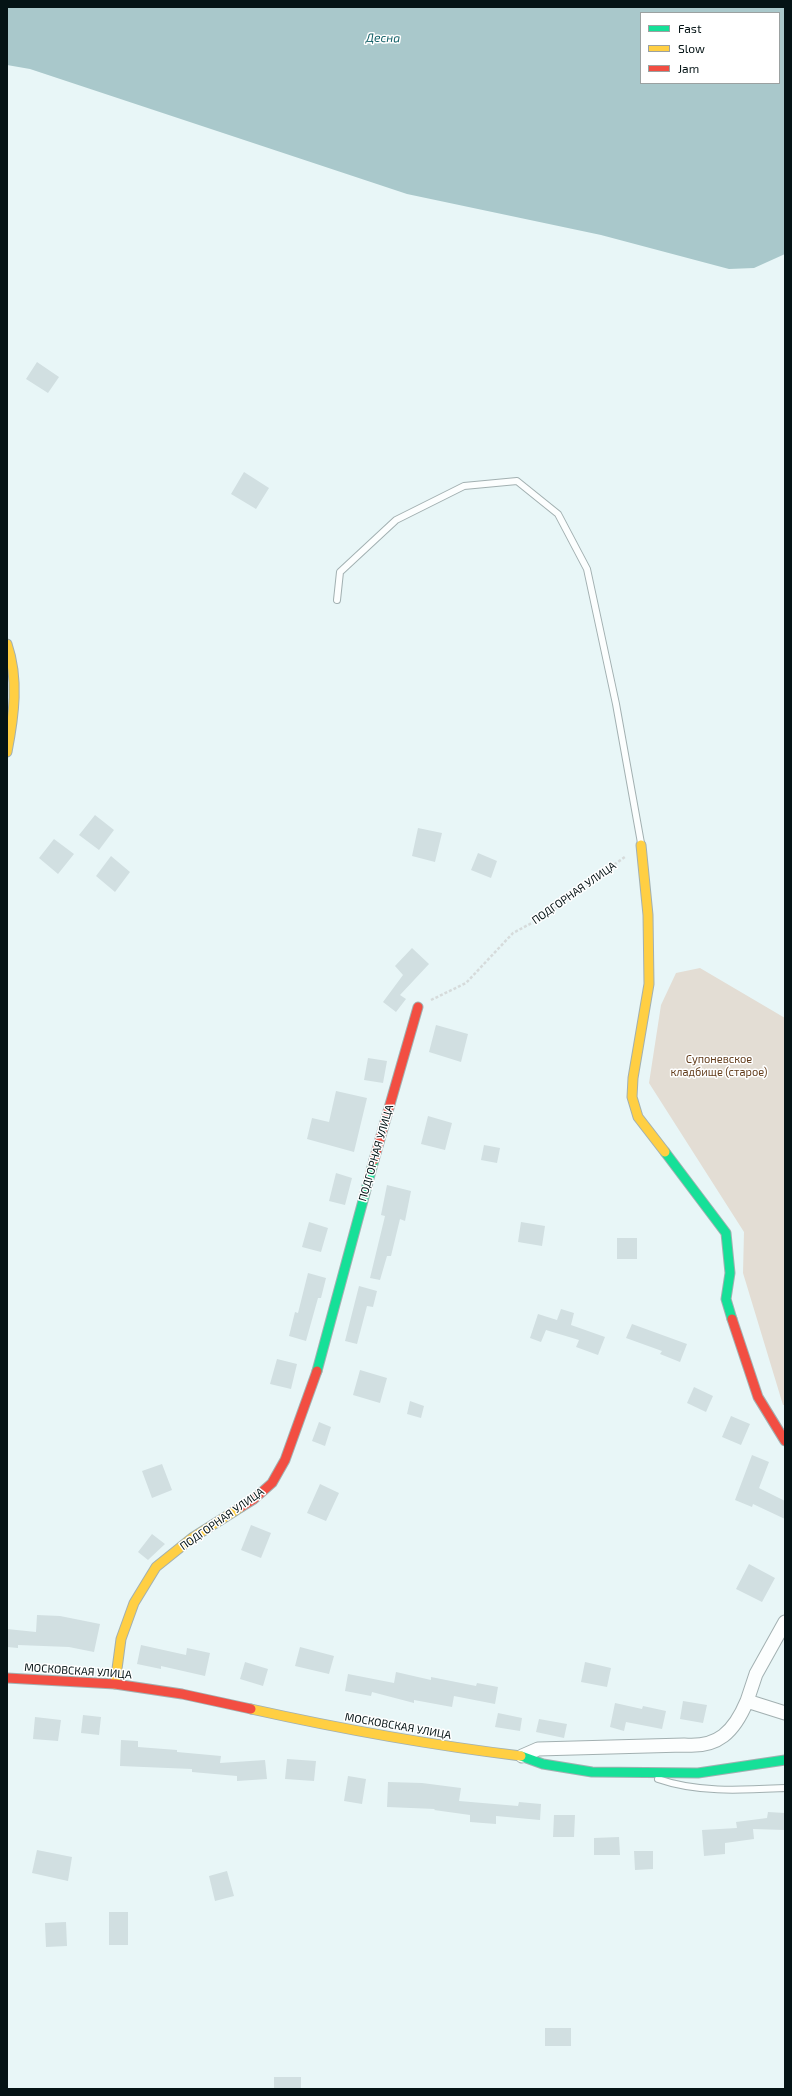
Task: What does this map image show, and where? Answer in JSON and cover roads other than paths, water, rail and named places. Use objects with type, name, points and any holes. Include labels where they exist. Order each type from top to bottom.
[{"type":"street","points":[[7,644],[12,655],[14,703],[7,752]]},
{"type":"street","points":[[641,845],[648,915],[649,984],[632,1097],[638,1117],[726,1233],[730,1273],[726,1299],[758,1397],[785,1442]]},
{"type":"street","name":"ПОДГОРНАЯ УЛИЦА","points":[[115,1684],[121,1639],[134,1603],[156,1567],[192,1538],[254,1498],[272,1483],[285,1460],[315,1380],[374,1159],[418,1007]]},
{"type":"street","points":[[522,1756],[538,1749],[684,1745],[699,1746],[714,1742],[729,1731],[738,1720],[747,1701],[756,1674],[785,1622]]},
{"type":"street","name":"МОСКОВСКАЯ УЛИЦА","points":[[7,1678],[115,1684],[182,1694],[315,1723],[442,1746],[522,1756],[543,1764],[592,1772],[698,1773],[785,1760]]},
{"type":"street","points":[[747,1701],[785,1713]]},
{"type":"lane","points":[[337,600],[340,572],[396,520],[464,486],[517,481],[558,514],[587,569],[616,704],[641,845]]},
{"type":"lane","points":[[639,1772],[680,1786],[747,1790],[785,1788]]},
{"type":"water","name":"Десна","points":[[7,7],[785,7],[785,254],[754,268],[729,269],[601,235],[407,194],[30,69],[7,65]]},
{"type":"park label","name":"Супоневское кладбище (старое)","points":[[719,1065]]}]
